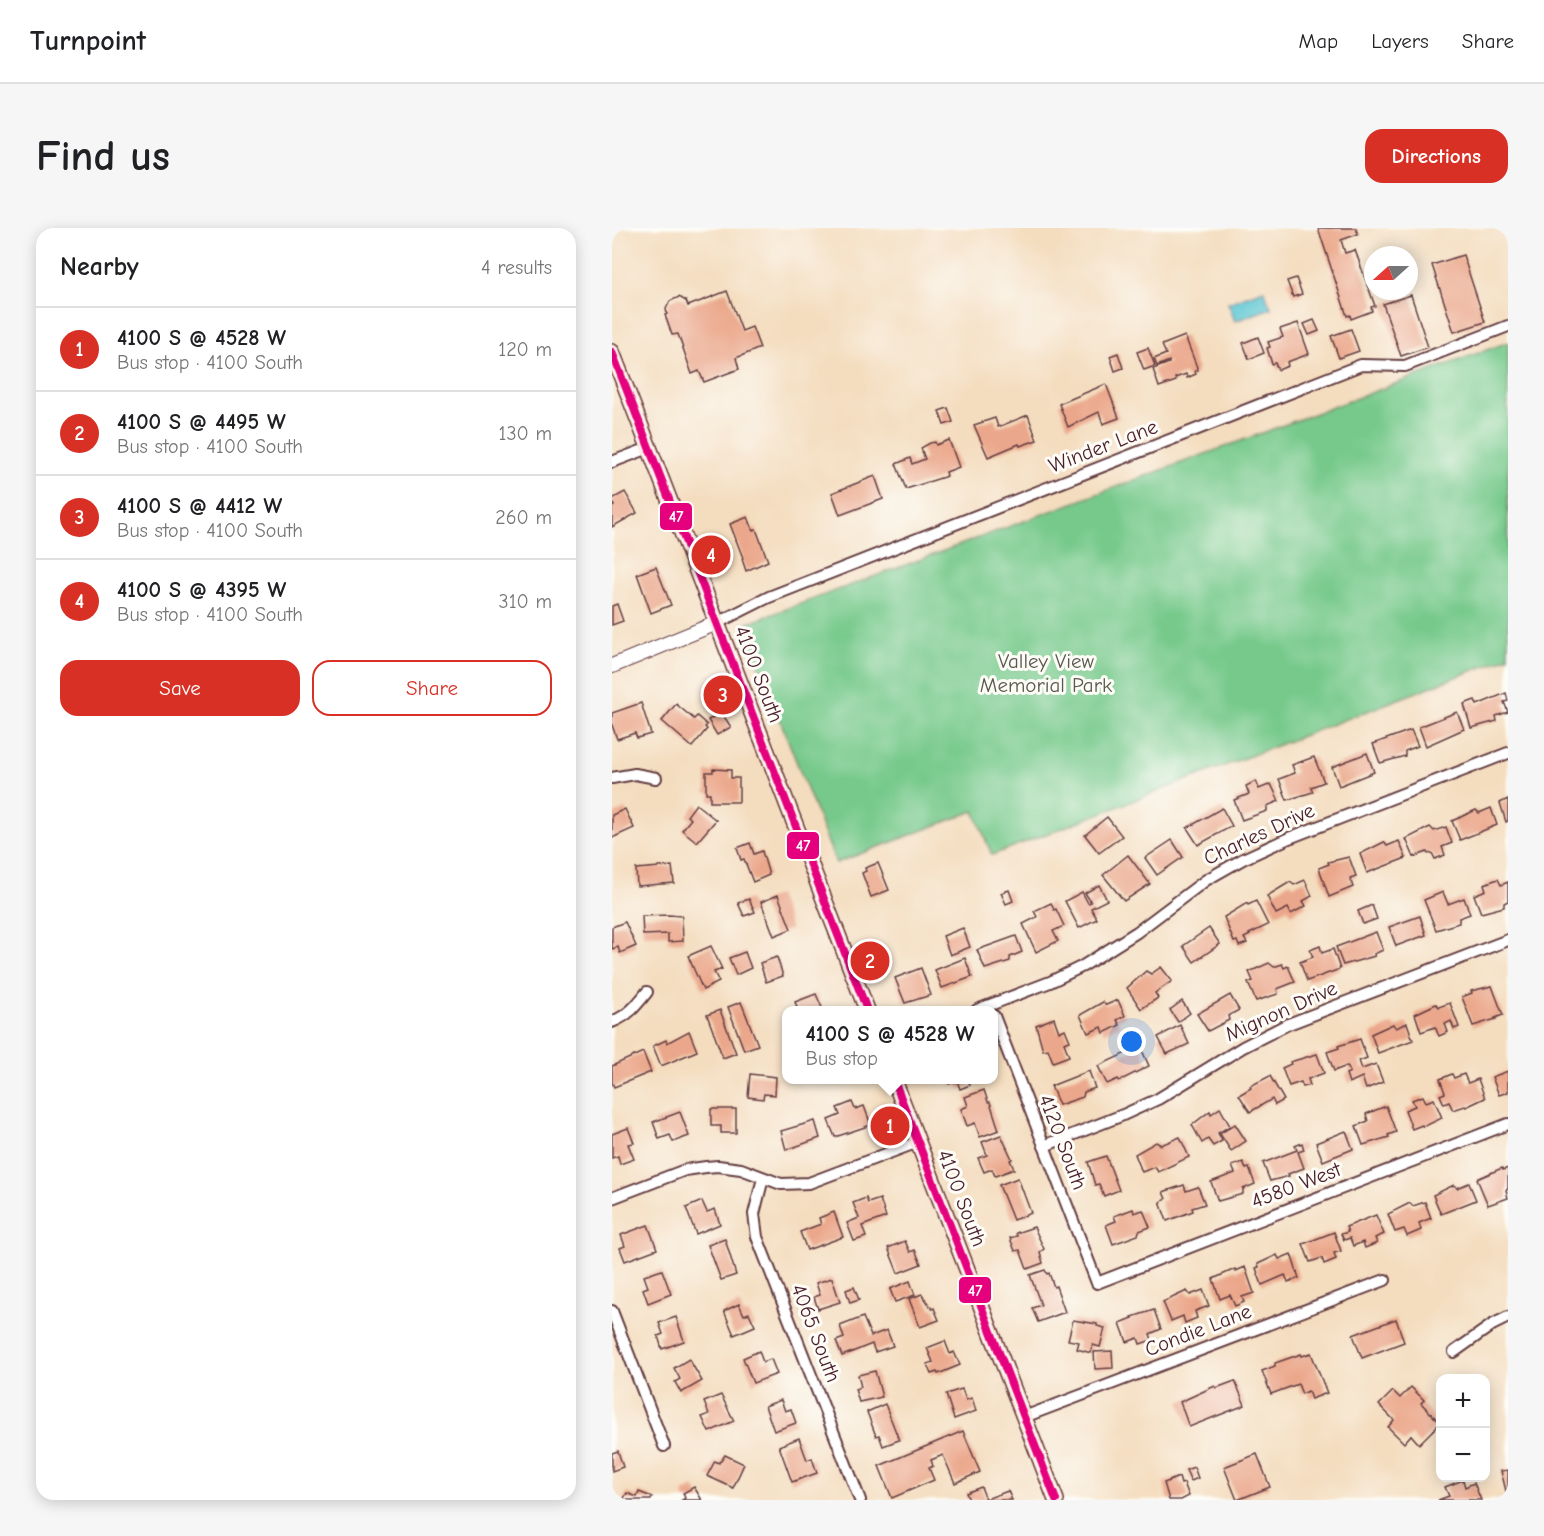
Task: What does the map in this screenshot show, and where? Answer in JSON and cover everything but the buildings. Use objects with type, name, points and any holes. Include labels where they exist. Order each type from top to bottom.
[{"type":"main road","name":"4100 South","points":[[612,352],[865,1006]]},
{"type":"main road","name":"4100 South","points":[[896,1084],[1056,1500]]},
{"type":"street","name":"Winder Lane","points":[[717,623],[769,597],[1361,366],[1405,366],[1508,326]]},
{"type":"street","points":[[612,462],[649,448]]},
{"type":"street","points":[[612,666],[717,623]]},
{"type":"street","name":"Charles Drive","points":[[998,1008],[1083,966],[1137,932],[1206,880],[1243,859],[1289,838],[1508,753]]},
{"type":"street","points":[[612,778],[635,774],[656,778]]},
{"type":"street","name":"Mignon Drive","points":[[1044,1146],[1158,1099],[1243,1047],[1286,1025],[1508,940]]},
{"type":"street","points":[[612,1022],[634,1010],[647,992]]},
{"type":"street","name":"4120 South","points":[[998,1029],[1097,1283]]},
{"type":"street","name":"4580 West","points":[[1097,1283],[1508,1124]]},
{"type":"street","points":[[612,1198],[696,1168],[729,1167],[791,1185],[809,1183],[918,1142]]},
{"type":"street","name":"4065 South","points":[[763,1178],[754,1214],[757,1237],[860,1500]]},
{"type":"street","name":"Condie Lane","points":[[1024,1417],[1385,1280]]},
{"type":"street","points":[[612,1311],[664,1446]]},
{"type":"street","points":[[1454,1352],[1491,1325],[1508,1317]]},
{"type":"green space","name":"Valley View Memorial Park","points":[[1508,342],[1508,657],[992,855],[974,811],[836,863],[743,625]]},
{"type":"water","points":[[1264,290],[1271,308],[1235,321],[1228,303]]},
{"type":"transit line","name":"47","points":[[612,352],[865,1006]]},
{"type":"transit line","name":"47","points":[[896,1084],[1056,1500]]},
{"type":"place","name":"4100 S @ 4395 W","points":[[711,555]]},
{"type":"place","name":"4100 S @ 4412 W","points":[[723,695]]},
{"type":"place","name":"4100 S @ 4495 W","points":[[870,961]]},
{"type":"place","name":"4100 S @ 4528 W","points":[[890,1126]]}]
